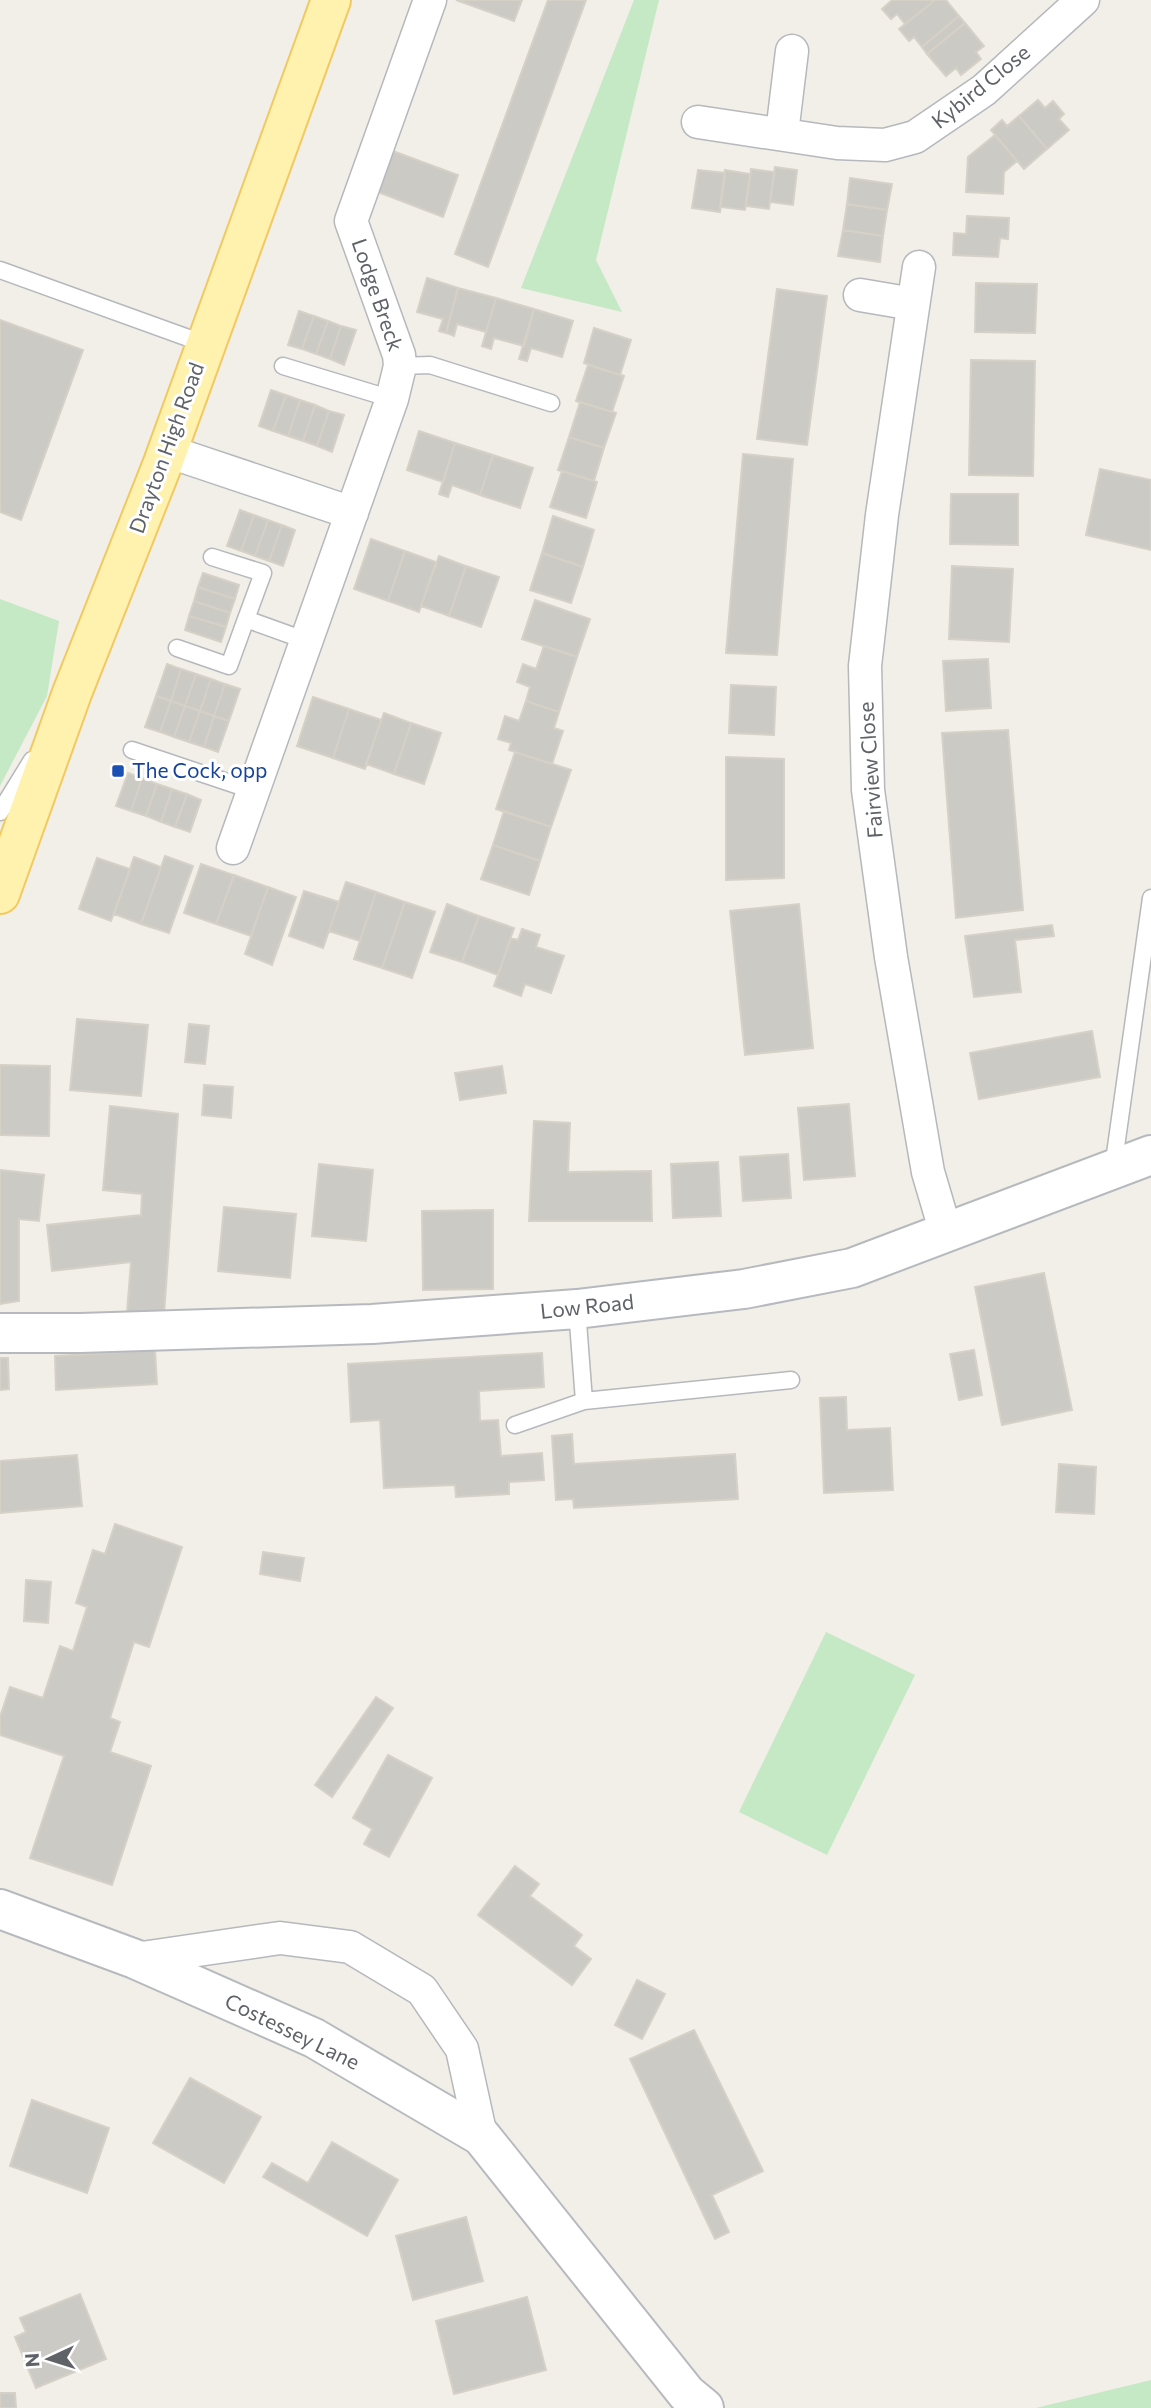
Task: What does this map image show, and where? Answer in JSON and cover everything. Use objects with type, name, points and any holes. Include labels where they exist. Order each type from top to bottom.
[{"type":"main road","name":"Drayton High Road","points":[[0,894],[72,694],[167,451],[331,0]]},
{"type":"street","name":"Lodge Breck","points":[[233,848],[392,399],[400,366],[399,355],[351,221],[430,0]]},
{"type":"street","name":"Kybird Close","points":[[698,122],[837,143],[885,145],[915,138],[984,90],[1083,0]]},
{"type":"street","points":[[782,133],[792,51]]},
{"type":"street","name":"Fairview Close","points":[[919,267],[882,515],[864,666],[868,790],[891,957],[928,1172],[946,1233]]},
{"type":"street","points":[[860,295],[913,304]]},
{"type":"street","points":[[167,451],[352,513]]},
{"type":"street","name":"Low Road","points":[[0,1333],[372,1324],[577,1309],[744,1289],[852,1268],[1151,1155]]},
{"type":"street","name":"Costessey Lane","points":[[0,1909],[135,1959],[314,2038],[481,2136],[687,2394],[704,2408]]},
{"type":"street","name":"Costessey Lane","points":[[135,1959],[280,1938],[350,1947],[422,1990],[462,2049],[481,2136]]},
{"type":"lane","points":[[0,270],[205,344]]},
{"type":"lane","points":[[400,366],[430,365],[551,403]]},
{"type":"lane","points":[[283,366],[392,399]]},
{"type":"lane","points":[[177,648],[229,666],[263,573],[212,557]]},
{"type":"lane","points":[[246,619],[307,641]]},
{"type":"lane","points":[[0,812],[72,694]]},
{"type":"lane","points":[[132,750],[254,791]]},
{"type":"lane","points":[[1112,1170],[1151,898]]},
{"type":"lane","points":[[577,1309],[584,1401]]},
{"type":"lane","points":[[515,1424],[584,1401],[791,1380]]},
{"type":"green space","points":[[634,0],[659,0],[596,260],[622,312],[521,288]]},
{"type":"green space","points":[[0,599],[59,621],[47,696],[0,786]]},
{"type":"green space","points":[[826,1632],[915,1675],[827,1855],[739,1812]]},
{"type":"green space","points":[[1151,2380],[1151,2408],[1036,2408]]},
{"type":"building","points":[[456,0],[522,0],[514,21]]},
{"type":"building","points":[[548,0],[586,0],[488,267],[455,254]]},
{"type":"building","points":[[892,0],[935,0],[905,24],[897,14],[891,19],[882,9]]},
{"type":"building","points":[[935,0],[946,0],[959,16],[922,47],[914,37],[909,41],[899,29]]},
{"type":"building","points":[[959,16],[965,23],[927,54],[922,47]]},
{"type":"building","points":[[965,23],[984,46],[976,52],[981,59],[961,75],[956,68],[946,76],[927,54]]},
{"type":"building","points":[[1038,100],[1045,108],[1053,101],[1064,114],[1059,119],[1069,130],[1047,149],[1019,116]]},
{"type":"building","points":[[1019,116],[1047,149],[1024,169],[991,130],[1002,120],[1007,126]]},
{"type":"building","points":[[995,135],[1017,161],[1004,172],[1003,194],[966,192],[968,157]]},
{"type":"building","points":[[390,150],[458,175],[443,217],[375,191]]},
{"type":"building","points":[[775,167],[797,170],[793,205],[770,202]]},
{"type":"building","points":[[751,169],[774,172],[769,209],[746,206]]},
{"type":"building","points":[[698,170],[725,173],[720,212],[692,208]]},
{"type":"building","points":[[725,170],[750,174],[745,210],[720,207]]},
{"type":"building","points":[[850,178],[892,184],[887,210],[847,204]]},
{"type":"building","points":[[847,204],[887,210],[883,236],[843,230]]},
{"type":"building","points":[[967,216],[1009,218],[1008,239],[1000,238],[998,257],[953,255],[954,233],[966,234]]},
{"type":"building","points":[[843,230],[883,236],[880,262],[838,256]]},
{"type":"building","points":[[427,278],[458,288],[446,333],[439,331],[443,319],[417,312]]},
{"type":"building","points":[[976,283],[1037,284],[1035,333],[975,332]]},
{"type":"building","points":[[458,288],[496,298],[486,332],[457,324],[454,336],[446,333]]},
{"type":"building","points":[[777,289],[827,296],[807,445],[757,439]]},
{"type":"building","points":[[496,298],[534,309],[524,346],[494,338],[491,349],[482,346]]},
{"type":"building","points":[[534,309],[573,321],[562,357],[531,348],[527,361],[519,359]]},
{"type":"building","points":[[299,311],[314,316],[302,349],[288,345]]},
{"type":"building","points":[[314,316],[328,321],[316,354],[302,349]]},
{"type":"building","points":[[0,320],[83,350],[21,520],[0,512]]},
{"type":"building","points":[[328,321],[341,326],[330,359],[316,354]]},
{"type":"building","points":[[341,326],[356,330],[344,365],[330,359]]},
{"type":"building","points":[[594,328],[631,340],[620,375],[584,363]]},
{"type":"building","points":[[971,360],[1035,361],[1033,476],[969,475]]},
{"type":"building","points":[[588,365],[624,376],[612,412],[576,401]]},
{"type":"building","points":[[271,390],[286,395],[273,431],[259,426]]},
{"type":"building","points":[[286,395],[300,400],[288,436],[273,431]]},
{"type":"building","points":[[300,400],[315,405],[303,441],[288,436]]},
{"type":"building","points":[[580,402],[616,413],[604,448],[569,437]]},
{"type":"building","points":[[315,405],[329,411],[317,446],[303,441]]},
{"type":"building","points":[[329,411],[344,415],[332,452],[317,446]]},
{"type":"building","points":[[419,431],[455,443],[443,482],[407,470]]},
{"type":"building","points":[[569,437],[604,448],[594,481],[558,470]]},
{"type":"building","points":[[455,443],[493,455],[480,495],[452,485],[448,497],[439,494]]},
{"type":"building","points":[[743,454],[793,459],[777,655],[726,653]]},
{"type":"building","points":[[493,455],[533,468],[520,508],[480,495]]},
{"type":"building","points":[[1100,469],[1151,480],[1151,550],[1086,535]]},
{"type":"building","points":[[562,471],[597,482],[586,518],[550,507]]},
{"type":"building","points":[[951,494],[1018,494],[1018,545],[950,544]]},
{"type":"building","points":[[240,510],[254,515],[241,551],[227,546]]},
{"type":"building","points":[[254,515],[268,520],[255,556],[241,551]]},
{"type":"building","points":[[553,516],[594,530],[583,567],[542,553]]},
{"type":"building","points":[[268,520],[282,525],[269,561],[255,556]]},
{"type":"building","points":[[282,525],[295,530],[283,566],[269,561]]},
{"type":"building","points":[[371,539],[405,551],[388,601],[354,589]]},
{"type":"building","points":[[405,551],[436,562],[419,612],[388,601]]},
{"type":"building","points":[[542,553],[583,567],[571,603],[530,590]]},
{"type":"building","points":[[439,556],[466,566],[449,616],[421,606]]},
{"type":"building","points":[[466,566],[499,577],[481,627],[449,616]]},
{"type":"building","points":[[952,566],[1013,569],[1009,642],[949,639]]},
{"type":"building","points":[[203,573],[239,585],[235,599],[198,587]]},
{"type":"building","points":[[198,587],[235,599],[230,613],[194,601]]},
{"type":"building","points":[[535,600],[590,619],[577,657],[522,639]]},
{"type":"building","points":[[194,601],[230,613],[226,627],[189,616]]},
{"type":"building","points":[[189,616],[226,627],[221,642],[185,630]]},
{"type":"building","points":[[544,646],[577,657],[559,712],[526,701],[530,687],[517,682],[523,664],[536,669]]},
{"type":"building","points":[[988,659],[991,708],[946,711],[943,661]]},
{"type":"building","points":[[167,664],[181,669],[171,701],[156,696]]},
{"type":"building","points":[[181,669],[196,674],[185,706],[171,701]]},
{"type":"building","points":[[196,674],[211,679],[200,711],[185,706]]},
{"type":"building","points":[[211,679],[225,684],[214,716],[200,711]]},
{"type":"building","points":[[225,684],[240,689],[229,721],[214,716]]},
{"type":"building","points":[[731,685],[776,687],[774,735],[729,733]]},
{"type":"building","points":[[156,696],[171,701],[160,732],[145,727]]},
{"type":"building","points":[[313,697],[349,709],[333,758],[297,746]]},
{"type":"building","points":[[171,701],[185,706],[174,737],[160,732]]},
{"type":"building","points":[[526,701],[559,712],[554,728],[563,731],[552,764],[509,750],[511,743],[498,739],[505,716],[519,721]]},
{"type":"building","points":[[185,706],[200,711],[189,742],[174,737]]},
{"type":"building","points":[[349,709],[381,720],[365,769],[333,758]]},
{"type":"building","points":[[200,711],[214,716],[204,747],[189,742]]},
{"type":"building","points":[[384,713],[411,723],[394,774],[366,764]]},
{"type":"building","points":[[214,716],[229,721],[218,752],[204,747]]},
{"type":"building","points":[[411,723],[441,733],[424,784],[394,774]]},
{"type":"building","points":[[1008,730],[1023,910],[956,918],[942,733]]},
{"type":"building","points":[[515,752],[571,770],[551,827],[496,809]]},
{"type":"building","points":[[726,757],[784,759],[784,878],[726,880]]},
{"type":"building","points":[[128,773],[142,778],[131,811],[116,806]]},
{"type":"building","points":[[142,778],[157,784],[146,816],[131,811]]},
{"type":"building","points":[[157,784],[172,789],[161,822],[146,816]]},
{"type":"building","points":[[172,789],[187,794],[175,827],[161,822]]},
{"type":"building","points":[[187,794],[201,800],[190,832],[175,827]]},
{"type":"building","points":[[504,811],[551,827],[540,861],[493,845]]},
{"type":"building","points":[[493,845],[540,861],[529,895],[481,879]]},
{"type":"building","points":[[165,856],[193,866],[169,933],[141,924]]},
{"type":"building","points":[[134,857],[161,867],[141,924],[114,914]]},
{"type":"building","points":[[97,858],[130,869],[111,921],[79,909]]},
{"type":"building","points":[[201,864],[234,875],[216,924],[184,913]]},
{"type":"building","points":[[234,875],[268,887],[251,936],[216,924]]},
{"type":"building","points":[[346,882],[376,892],[360,941],[329,931]]},
{"type":"building","points":[[268,887],[296,897],[272,965],[245,954]]},
{"type":"building","points":[[304,891],[339,902],[323,948],[289,936]]},
{"type":"building","points":[[376,892],[405,902],[382,968],[354,959]]},
{"type":"building","points":[[405,902],[435,912],[412,978],[382,968]]},
{"type":"building","points":[[447,904],[479,916],[462,962],[430,952]]},
{"type":"building","points":[[799,904],[813,1048],[745,1055],[730,911]]},
{"type":"building","points":[[479,916],[514,928],[498,975],[462,962]]},
{"type":"building","points":[[1052,925],[1054,936],[1015,940],[1021,992],[974,997],[965,936]]},
{"type":"building","points":[[522,929],[540,935],[536,947],[564,956],[551,993],[525,984],[521,996],[494,986],[511,938],[518,940]]},
{"type":"building","points":[[77,1019],[148,1025],[141,1096],[70,1090]]},
{"type":"building","points":[[189,1024],[209,1026],[205,1064],[185,1062]]},
{"type":"building","points":[[1092,1031],[1100,1077],[979,1099],[970,1053]]},
{"type":"building","points":[[0,1065],[50,1066],[49,1136],[0,1135]]},
{"type":"building","points":[[502,1066],[506,1093],[460,1100],[455,1073]]},
{"type":"building","points":[[204,1085],[233,1087],[231,1118],[202,1115]]},
{"type":"building","points":[[849,1104],[855,1176],[804,1180],[798,1108]]},
{"type":"building","points":[[110,1106],[178,1114],[164,1315],[127,1312],[131,1262],[52,1271],[47,1225],[141,1215],[142,1194],[103,1190]]},
{"type":"building","points":[[534,1121],[570,1123],[568,1172],[651,1171],[652,1221],[529,1221]]},
{"type":"building","points":[[788,1154],[791,1198],[743,1201],[740,1157]]},
{"type":"building","points":[[718,1162],[721,1216],[673,1218],[671,1164]]},
{"type":"building","points":[[319,1164],[373,1170],[366,1241],[312,1236]]},
{"type":"building","points":[[0,1170],[44,1175],[39,1221],[19,1219],[19,1301],[0,1304]]},
{"type":"building","points":[[224,1207],[296,1214],[290,1278],[218,1271]]},
{"type":"building","points":[[493,1210],[493,1289],[423,1290],[422,1211]]},
{"type":"building","points":[[1044,1273],[1072,1410],[1002,1425],[975,1287]]},
{"type":"building","points":[[155,1350],[157,1384],[56,1390],[55,1356]]},
{"type":"building","points":[[974,1350],[982,1395],[959,1400],[950,1354]]},
{"type":"building","points":[[542,1353],[544,1387],[479,1391],[480,1421],[498,1420],[501,1456],[542,1453],[544,1480],[509,1482],[509,1494],[456,1497],[455,1485],[384,1488],[380,1420],[351,1422],[348,1364]]},
{"type":"building","points":[[0,1358],[8,1358],[9,1389],[0,1390]]},
{"type":"building","points":[[846,1397],[847,1430],[890,1428],[893,1490],[824,1493],[820,1398]]},
{"type":"building","points":[[572,1434],[574,1464],[735,1454],[738,1499],[574,1508],[573,1499],[556,1500],[552,1436]]},
{"type":"building","points":[[77,1455],[82,1506],[0,1513],[0,1461]]},
{"type":"building","points":[[1059,1464],[1096,1467],[1094,1514],[1056,1512]]},
{"type":"building","points":[[115,1524],[182,1547],[149,1647],[134,1642],[110,1718],[120,1722],[110,1752],[151,1766],[112,1885],[30,1858],[64,1756],[0,1735],[0,1717],[10,1687],[43,1698],[60,1646],[73,1651],[87,1607],[76,1603],[93,1550],[105,1554]]},
{"type":"building","points":[[263,1552],[304,1558],[300,1581],[260,1574]]},
{"type":"building","points":[[26,1580],[51,1582],[48,1623],[24,1621]]},
{"type":"building","points":[[376,1697],[393,1708],[332,1797],[315,1785]]},
{"type":"building","points":[[388,1755],[432,1778],[389,1857],[364,1844],[372,1829],[353,1818]]},
{"type":"building","points":[[515,1866],[539,1884],[530,1896],[582,1935],[574,1946],[591,1959],[572,1985],[478,1915]]},
{"type":"building","points":[[637,1980],[665,1994],[642,2039],[615,2025]]},
{"type":"building","points":[[694,2030],[763,2171],[712,2195],[729,2232],[715,2239],[630,2059]]},
{"type":"building","points":[[190,2078],[261,2117],[224,2183],[153,2143]]},
{"type":"building","points":[[32,2100],[109,2128],[87,2193],[10,2166]]},
{"type":"building","points":[[332,2142],[398,2180],[367,2236],[263,2177],[272,2163],[308,2183]]},
{"type":"building","points":[[466,2217],[483,2281],[413,2300],[396,2236]]},
{"type":"building","points":[[80,2294],[106,2359],[36,2388],[15,2337],[26,2332],[20,2318]]},
{"type":"building","points":[[527,2297],[546,2370],[454,2394],[436,2321]]},
{"type":"building","points":[[0,2393],[15,2393],[16,2408],[0,2408]]},
{"type":"place","name":"The Cock, opp","points":[[118,771]]}]
